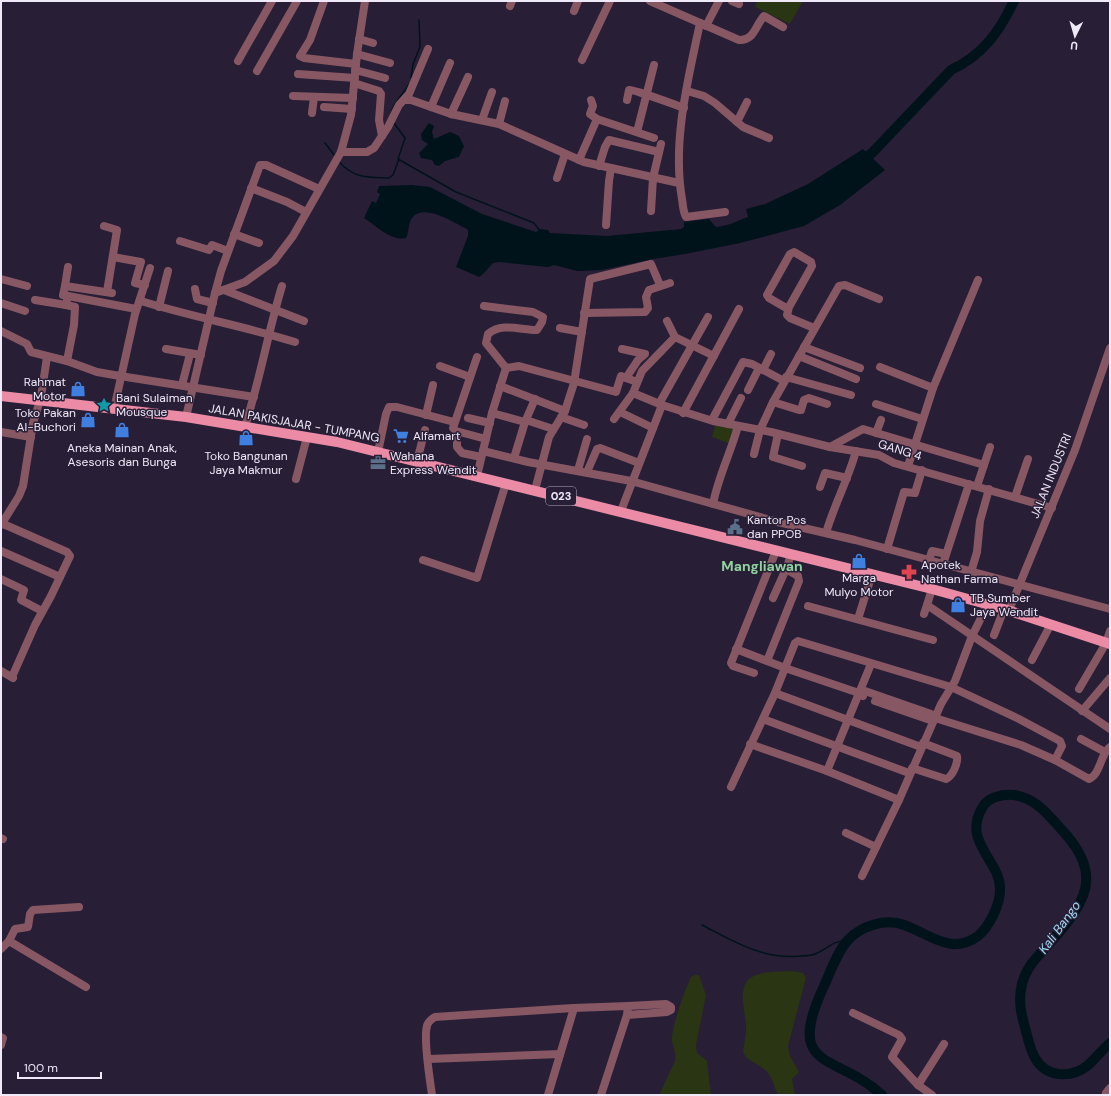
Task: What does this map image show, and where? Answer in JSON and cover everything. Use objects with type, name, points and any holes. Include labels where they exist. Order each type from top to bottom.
[{"type":"main road","name":"JALAN PAKISJAJAR - TUMPANG","points":[[1,396],[186,417],[307,437],[378,452],[932,589],[1007,609],[1108,644]]},
{"type":"street","points":[[238,61],[272,1]]},
{"type":"street","points":[[257,71],[297,1]]},
{"type":"street","points":[[324,1],[310,40],[300,56],[355,74],[379,91],[381,94],[379,120],[382,136]]},
{"type":"street","points":[[215,293],[245,282],[274,261],[292,236],[338,156],[350,124],[357,54],[365,1]]},
{"type":"street","points":[[574,11],[578,1]]},
{"type":"street","points":[[582,60],[610,1]]},
{"type":"street","points":[[650,1],[739,40],[744,40],[751,37],[764,16],[783,27]]},
{"type":"street","points":[[719,1],[703,24],[687,91],[679,150],[679,183],[686,217],[725,212]]},
{"type":"street","points":[[359,39],[373,43]]},
{"type":"street","points":[[338,156],[371,151],[392,120],[399,106],[409,94],[428,49]]},
{"type":"street","points":[[357,54],[390,63]]},
{"type":"street","points":[[376,76],[380,61]]},
{"type":"street","points":[[431,107],[450,63]]},
{"type":"street","points":[[637,132],[654,65]]},
{"type":"street","points":[[298,74],[355,74],[385,78]]},
{"type":"street","points":[[451,114],[468,76]]},
{"type":"street","points":[[627,100],[630,89],[684,108]]},
{"type":"street","points":[[687,91],[704,96],[715,102],[737,122],[750,131],[769,138]]},
{"type":"street","points":[[482,120],[492,92]]},
{"type":"street","points":[[293,96],[353,98]]},
{"type":"street","points":[[312,113],[314,97]]},
{"type":"street","points":[[404,100],[411,100],[451,114],[499,124],[579,160],[599,166],[679,183]]},
{"type":"street","points":[[591,100],[593,106],[590,114],[597,119],[654,138]]},
{"type":"street","points":[[499,124],[505,101]]},
{"type":"street","points":[[737,122],[747,102]]},
{"type":"street","points":[[324,106],[352,109]]},
{"type":"street","points":[[579,160],[597,119]]},
{"type":"street","points":[[599,166],[605,147],[609,140],[660,148],[652,178],[651,211]]},
{"type":"street","points":[[556,178],[565,154]]},
{"type":"street","points":[[186,417],[215,293],[228,251],[259,166],[262,164],[319,189]]},
{"type":"street","points":[[606,225],[611,168]]},
{"type":"street","points":[[251,188],[287,202],[306,212]]},
{"type":"street","points":[[64,286],[109,293],[117,229],[104,226]]},
{"type":"street","points":[[234,234],[259,243]]},
{"type":"street","points":[[180,241],[209,250],[212,245],[228,251]]},
{"type":"street","points":[[788,309],[768,298],[767,295],[790,254],[794,252],[810,261],[812,266],[788,309],[787,315],[790,318],[814,328]]},
{"type":"street","points":[[113,257],[141,262],[135,283],[145,285]]},
{"type":"street","points":[[535,490],[547,443],[553,429],[563,414],[574,382],[584,313],[592,278],[651,264],[660,285]]},
{"type":"street","points":[[67,361],[74,325],[75,307],[63,296],[68,267]]},
{"type":"street","points":[[114,409],[120,376],[138,305],[150,268]]},
{"type":"street","points":[[159,307],[168,271]]},
{"type":"street","points":[[1,279],[27,286]]},
{"type":"street","points":[[908,466],[933,388],[978,280]]},
{"type":"street","points":[[584,313],[645,312],[648,308],[647,293],[649,290],[660,285],[670,283]]},
{"type":"street","points":[[754,454],[760,430],[773,402],[814,328],[841,284],[879,300]]},
{"type":"street","points":[[245,426],[254,397],[268,334],[282,286]]},
{"type":"street","points":[[195,289],[197,299],[213,304]]},
{"type":"street","points":[[224,290],[304,321]]},
{"type":"street","points":[[35,300],[159,307],[210,318],[295,342]]},
{"type":"street","points":[[1,302],[25,311]]},
{"type":"street","points":[[484,306],[533,312],[543,317],[537,330],[506,327],[488,334],[486,343],[506,368]]},
{"type":"street","points":[[683,413],[739,308]]},
{"type":"street","points":[[620,511],[661,405],[708,317]]},
{"type":"street","points":[[667,321],[675,337],[714,356]]},
{"type":"street","points":[[560,328],[582,332]]},
{"type":"street","points":[[1,331],[27,344],[31,352],[67,361],[97,372],[254,397]]},
{"type":"street","points":[[614,419],[633,393],[642,372],[675,337]]},
{"type":"street","points":[[804,347],[860,368]]},
{"type":"street","name":"JALAN INDUSTRI","points":[[994,635],[1019,584],[1052,508],[1075,450],[1110,348]]},
{"type":"street","points":[[166,349],[201,355]]},
{"type":"street","points":[[622,349],[648,352],[638,360],[626,378]]},
{"type":"street","points":[[182,385],[190,354]]},
{"type":"street","points":[[748,390],[771,354]]},
{"type":"street","points":[[799,356],[856,379]]},
{"type":"street","points":[[1,671],[12,678],[42,611],[69,559],[69,553],[1,524],[21,493],[31,437],[39,400],[41,397],[47,357]]},
{"type":"street","points":[[477,357],[453,428],[456,431],[486,439]]},
{"type":"street","points":[[712,420],[743,362],[785,379],[851,395]]},
{"type":"street","points":[[440,366],[470,377]]},
{"type":"street","points":[[506,368],[519,366],[574,382],[616,392],[621,376],[637,382]]},
{"type":"street","points":[[880,367],[933,388]]},
{"type":"street","points":[[477,476],[492,413],[506,368]]},
{"type":"street","points":[[426,414],[433,385]]},
{"type":"street","points":[[500,386],[535,399],[584,425]]},
{"type":"street","name":"GANG 4","points":[[633,393],[683,413],[830,447],[879,455],[894,463],[1052,508]]},
{"type":"street","points":[[728,424],[741,398]]},
{"type":"street","points":[[773,402],[799,410],[801,410],[804,400],[808,398],[827,404]]},
{"type":"street","points":[[514,458],[535,399]]},
{"type":"street","points":[[876,404],[922,419]]},
{"type":"street","points":[[378,452],[386,414],[389,407],[397,407],[454,422]]},
{"type":"street","points":[[620,412],[653,428]]},
{"type":"street","points":[[492,413],[553,429]]},
{"type":"street","points":[[468,418],[490,423]]},
{"type":"street","points":[[876,433],[880,420]]},
{"type":"street","points":[[713,504],[716,490],[738,426]]},
{"type":"street","points":[[830,447],[861,429],[915,443],[984,465]]},
{"type":"street","points":[[417,462],[425,430]]},
{"type":"street","points":[[1,432],[31,437]]},
{"type":"street","points":[[778,434],[772,457],[802,466]]},
{"type":"street","points":[[296,478],[307,437]]},
{"type":"street","points":[[457,439],[457,447],[462,453],[514,458],[631,481],[1110,609]]},
{"type":"street","points":[[578,470],[587,439]]},
{"type":"street","points":[[943,564],[973,485],[984,465],[990,447]]},
{"type":"street","points":[[587,472],[597,449],[639,463]]},
{"type":"street","points":[[826,534],[836,501],[847,478],[856,451]]},
{"type":"street","points":[[1016,497],[1028,459]]},
{"type":"street","points":[[887,549],[904,492],[915,493],[922,470]]},
{"type":"street","points":[[820,487],[825,473],[847,478]]},
{"type":"street","points":[[423,560],[477,578],[506,483]]},
{"type":"street","points":[[971,572],[977,552],[980,521],[989,489]]},
{"type":"street","points":[[1,550],[60,577]]},
{"type":"street","points":[[754,673],[732,665],[736,649],[776,551]]},
{"type":"street","points":[[929,560],[932,551],[946,554]]},
{"type":"street","points":[[773,598],[791,555]]},
{"type":"street","points":[[767,661],[799,581],[798,576],[786,569]]},
{"type":"street","points":[[858,619],[872,574]]},
{"type":"street","points":[[1,578],[24,590],[21,600],[42,611]]},
{"type":"street","points":[[924,614],[932,589]]},
{"type":"street","points":[[862,876],[898,800],[910,770],[951,687],[972,636],[988,604]]},
{"type":"street","points":[[926,605],[1110,729]]},
{"type":"street","points":[[808,606],[933,640]]},
{"type":"street","points":[[1032,660],[1051,624]]},
{"type":"street","points":[[1079,689],[1108,644],[1110,631]]},
{"type":"street","points":[[731,787],[775,693],[795,643],[798,641],[951,687],[1019,719],[1060,741],[1062,746],[1056,760]]},
{"type":"street","points":[[736,649],[785,668],[859,693],[865,691],[932,714],[935,718],[1015,743],[1056,760],[1091,779],[1108,750],[1081,739]]},
{"type":"street","points":[[827,771],[871,664]]},
{"type":"street","points":[[1082,711],[1110,678]]},
{"type":"street","points":[[763,719],[836,747],[910,770],[946,779],[949,778],[954,769],[957,756],[847,720],[775,693]]},
{"type":"street","points":[[750,744],[827,771],[898,800]]},
{"type":"street","points":[[846,833],[876,847]]},
{"type":"street","points":[[1,949],[9,941],[15,929],[28,927],[30,914],[33,910],[79,907]]},
{"type":"street","points":[[9,941],[86,987]]},
{"type":"street","points":[[548,1095],[574,1008]]},
{"type":"street","points":[[432,1095],[426,1025],[435,1017],[574,1008],[627,1011],[601,1095]]},
{"type":"street","points":[[853,1013],[899,1035],[902,1039],[892,1057],[918,1085],[932,1095]]},
{"type":"street","points":[[1,1037],[3,1038],[1,1045]]},
{"type":"street","points":[[918,1085],[944,1044]]},
{"type":"street","points":[[428,1059],[560,1054]]},
{"type":"green space","points":[[757,1],[803,1],[790,24],[755,7]]},
{"type":"green space","points":[[716,422],[735,427],[731,444],[712,437]]},
{"type":"green space","points":[[792,971],[803,973],[806,978],[788,1046],[790,1056],[799,1072],[792,1079],[795,1095],[778,1095],[767,1072],[747,1058],[743,1052],[746,1022],[743,1004],[743,991],[744,986],[751,977],[768,972]]},
{"type":"green space","points":[[699,975],[706,995],[696,1045],[697,1053],[707,1061],[711,1095],[659,1095],[675,1061],[672,1036],[677,1014],[691,977]]},
{"type":"water","points":[[429,123],[434,126],[432,132],[434,139],[450,132],[459,136],[464,146],[459,157],[445,161],[439,166],[435,165],[432,160],[421,158],[419,153],[428,144],[422,140],[421,134]]},
{"type":"water","points":[[863,149],[885,170],[840,205],[804,226],[740,243],[602,270],[577,271],[554,265],[548,267],[499,262],[493,263],[479,277],[456,267],[468,236],[468,230],[453,222],[437,215],[422,212],[415,215],[411,220],[406,238],[401,239],[389,235],[364,218],[372,201],[376,203],[380,194],[377,192],[379,186],[412,185],[430,187],[482,214],[536,232],[540,229],[548,230],[550,233],[607,236],[681,229],[684,227],[684,222],[709,219],[716,227],[748,217],[746,209],[765,204],[808,184]]},
{"type":"waterway","points":[[859,163],[872,153],[951,70],[972,57],[989,42],[1002,23],[1014,1]]},
{"type":"waterway","points":[[411,78],[413,64],[420,47],[419,20]]},
{"type":"waterway","points":[[391,114],[396,102],[409,84]]},
{"type":"waterway","points":[[394,123],[405,138],[398,159],[456,192],[534,223],[540,231]]},
{"type":"waterway","points":[[325,143],[335,156]]},
{"type":"waterway","points":[[339,162],[351,172],[362,176],[389,178],[393,175],[399,159]]},
{"type":"waterway","name":"Kali Bango","points":[[882,1095],[864,1081],[820,1057],[812,1047],[810,1033],[813,1014],[824,986],[837,956],[844,945],[853,935],[866,927],[881,923],[897,923],[940,941],[958,944],[968,942],[982,932],[996,909],[1000,896],[1000,890],[999,879],[995,869],[979,841],[977,820],[985,804],[988,801],[1000,796],[1014,795],[1022,797],[1035,803],[1041,808],[1075,846],[1083,861],[1086,875],[1085,888],[1081,901],[1063,928],[1035,959],[1025,975],[1020,995],[1021,1013],[1032,1053],[1045,1069],[1059,1074],[1066,1074],[1073,1073],[1087,1066],[1110,1043]]},
{"type":"waterway","points":[[702,925],[737,943],[773,955],[813,955],[833,944],[848,940]]},
{"type":"place","name":"Rahmat Motor","points":[[78,389]]},
{"type":"place","name":"Bani Sulaiman Mousque","points":[[104,405]]},
{"type":"place","name":"Toko Pakan Al-Buchori","points":[[88,420]]},
{"type":"place","name":"Aneka Mainan Anak, Asesoris dan Bunga","points":[[122,430]]},
{"type":"place","name":"Alfamart","points":[[401,436]]},
{"type":"place","name":"Toko Bangunan Jaya Makmur","points":[[246,438]]},
{"type":"place","name":"Wahana Express Wendit","points":[[378,463]]},
{"type":"place","name":"Kantor Pos dan PPOB","points":[[735,527]]},
{"type":"place","name":"Marga Mulyo Motor","points":[[859,561]]},
{"type":"place","name":"Apotek Nathan Farma","points":[[909,572]]},
{"type":"place","name":"TB Sumber Jaya Wendit","points":[[958,605]]},
{"type":"district","name":"Mangliawan","points":[[762,566]]}]
